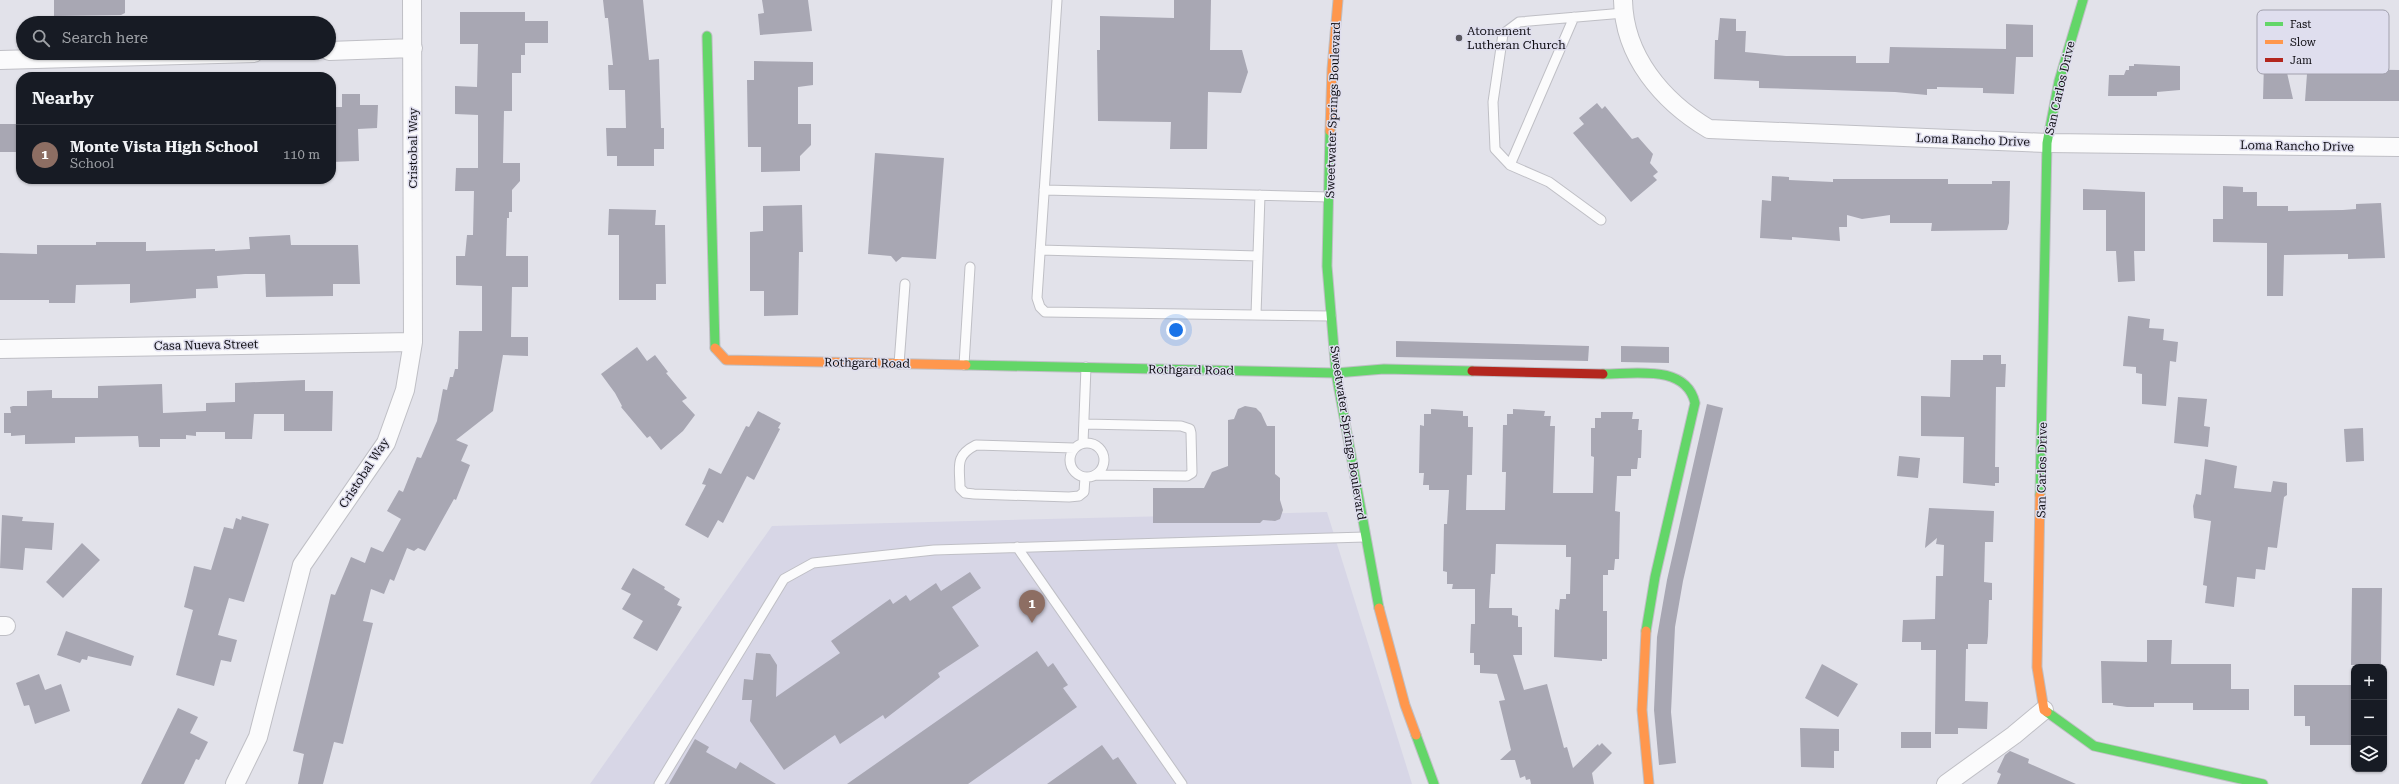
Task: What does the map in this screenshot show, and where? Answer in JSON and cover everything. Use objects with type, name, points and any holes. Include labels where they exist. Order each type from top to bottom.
[{"type":"street","name":"Cristobal Way","points":[[235,784],[258,737],[302,565],[386,443],[405,390],[413,342],[412,0]]},
{"type":"street","name":"Sweetwater Springs Boulevard","points":[[1338,0],[1332,70],[1327,266],[1336,373],[1376,596],[1405,705],[1434,784]]},
{"type":"street","name":"San Carlos Drive","points":[[2044,710],[2038,667],[2047,142],[2059,81],[2083,0]]},
{"type":"street","name":"Loma Rancho Drive","points":[[1623,7],[1631,42],[1647,74],[1675,106],[1709,129],[2047,142],[2399,147]]},
{"type":"street","name":"Rothgard Road","points":[[707,36],[714,346],[726,360],[1336,373],[1384,369],[1665,375],[1674,376],[1688,384],[1695,404],[1652,595],[1646,634],[1641,705],[1649,784]]},
{"type":"street","points":[[336,51],[412,48]]},
{"type":"street","points":[[0,60],[16,60]]},
{"type":"street","name":"Casa Nueva Street","points":[[0,349],[413,342]]},
{"type":"street","points":[[1946,784],[2014,735],[2044,710],[2094,746],[2263,784]]},
{"type":"lane","points":[[1057,0],[1037,298],[1040,307],[1045,312],[1331,316]]},
{"type":"lane","points":[[1601,220],[1549,182],[1510,165],[1495,149],[1493,102],[1503,34],[1518,22],[1574,17],[1623,7]]},
{"type":"lane","points":[[1510,165],[1574,17]]},
{"type":"lane","points":[[1044,190],[1329,197]]},
{"type":"lane","points":[[1256,315],[1260,195]]},
{"type":"lane","points":[[1040,250],[1258,256]]},
{"type":"lane","points":[[964,364],[970,268]]},
{"type":"lane","points":[[899,364],[905,284]]},
{"type":"lane","points":[[1083,443],[1086,367]]},
{"type":"lane","points":[[1074,448],[1070,456],[1071,466],[1076,474],[1085,477],[1095,475],[1187,476],[1192,473],[1190,429],[1181,426],[1084,424]]},
{"type":"lane","points":[[1085,477],[1084,492],[1079,496],[1069,497],[965,493],[960,488],[960,456],[964,450],[976,445],[1074,448],[1083,443],[1093,444],[1100,450],[1104,459],[1102,468],[1095,475]]},
{"type":"lane","points":[[659,784],[784,579],[813,564],[934,550],[1365,537]]},
{"type":"lane","points":[[1017,547],[1182,784]]},
{"type":"shaded area","points":[[1327,512],[1412,784],[590,784],[772,526]]},
{"type":"building","points":[[54,0],[125,0],[125,13],[121,15],[54,16]]},
{"type":"building","points":[[603,0],[643,0],[649,60],[659,59],[661,128],[664,128],[664,149],[654,149],[654,166],[617,166],[617,156],[607,156],[606,128],[626,128],[625,90],[609,90],[608,65],[613,65],[608,18],[605,18]]},
{"type":"building","points":[[762,0],[808,0],[812,31],[760,35],[758,14],[764,13]]},
{"type":"building","points":[[1174,0],[1211,0],[1210,50],[1242,50],[1248,72],[1241,93],[1208,92],[1207,149],[1170,149],[1171,122],[1098,121],[1097,50],[1100,50],[1100,16],[1174,18]]},
{"type":"building","points":[[460,12],[525,12],[525,21],[548,21],[548,43],[525,43],[525,55],[521,55],[521,73],[512,73],[512,111],[504,111],[503,163],[520,163],[520,181],[512,190],[512,212],[509,212],[509,218],[507,218],[506,256],[528,256],[528,287],[512,287],[511,337],[528,337],[528,356],[503,355],[493,411],[456,440],[468,445],[461,461],[470,465],[456,500],[454,499],[425,551],[418,548],[414,551],[407,548],[394,581],[390,579],[384,594],[371,589],[363,621],[373,623],[343,744],[334,742],[323,784],[298,784],[304,754],[293,751],[331,594],[335,595],[351,557],[365,563],[371,547],[383,552],[401,519],[387,511],[399,490],[403,492],[417,457],[421,458],[437,421],[443,389],[447,390],[450,377],[453,377],[455,369],[458,369],[459,331],[482,331],[482,286],[456,285],[456,256],[465,256],[467,235],[473,235],[474,191],[455,191],[456,168],[478,168],[478,115],[455,114],[455,86],[477,87],[478,44],[460,44]]},
{"type":"building","points":[[1720,18],[1736,19],[1736,31],[1746,31],[1745,52],[1786,56],[1856,56],[1856,63],[1889,63],[1890,47],[2006,49],[2006,24],[2033,25],[2033,57],[2016,57],[2014,94],[1983,93],[1983,88],[1937,87],[1937,89],[1927,89],[1927,95],[1895,92],[1759,88],[1759,81],[1714,79],[1715,40],[1718,40]]},
{"type":"building","points":[[754,61],[813,62],[813,85],[798,87],[798,124],[811,124],[811,145],[800,156],[800,171],[761,172],[761,147],[748,147],[747,80],[754,80]]},
{"type":"building","points":[[2134,64],[2180,66],[2180,90],[2157,92],[2157,96],[2108,96],[2109,75],[2124,75],[2126,70],[2129,70],[2129,66],[2134,66]]},
{"type":"building","points":[[2389,70],[2399,70],[2399,101],[2305,101],[2307,74],[2389,74]]},
{"type":"building","points":[[2264,74],[2287,74],[2293,99],[2263,99]]},
{"type":"building","points":[[342,94],[360,94],[360,105],[378,105],[377,128],[358,129],[359,161],[336,162],[336,107],[342,107]]},
{"type":"building","points":[[1597,103],[1602,109],[1605,106],[1632,139],[1638,137],[1653,154],[1650,163],[1658,172],[1653,176],[1657,180],[1631,202],[1573,133],[1584,124],[1579,118]]},
{"type":"building","points":[[0,124],[16,124],[16,152],[0,152]]},
{"type":"building","points":[[875,153],[944,158],[936,259],[902,257],[896,262],[891,256],[868,254]]},
{"type":"building","points":[[1772,176],[1789,177],[1789,180],[1833,182],[1833,179],[1948,179],[1948,184],[1992,184],[1992,181],[2010,181],[2009,223],[2007,230],[1931,231],[1932,223],[1890,223],[1890,215],[1862,219],[1847,215],[1847,227],[1839,227],[1840,241],[1792,237],[1792,240],[1760,238],[1762,200],[1771,201]]},
{"type":"building","points":[[2223,186],[2243,187],[2243,192],[2257,192],[2257,206],[2288,206],[2288,211],[2356,209],[2356,204],[2381,203],[2385,258],[2348,259],[2348,254],[2284,255],[2283,296],[2267,296],[2267,243],[2213,242],[2213,219],[2223,219]]},
{"type":"building","points":[[2083,189],[2145,192],[2145,251],[2134,251],[2135,281],[2118,282],[2116,251],[2106,251],[2106,210],[2083,210]]},
{"type":"building","points":[[802,205],[803,252],[799,252],[798,315],[764,316],[764,291],[750,291],[750,232],[763,231],[763,206]]},
{"type":"building","points":[[609,209],[656,210],[655,225],[665,225],[666,284],[656,284],[656,300],[619,300],[619,235],[608,235]]},
{"type":"building","points":[[290,235],[291,245],[358,245],[360,284],[333,284],[333,296],[266,297],[265,274],[245,274],[217,276],[218,288],[196,289],[196,298],[130,303],[130,284],[76,285],[75,303],[49,303],[49,300],[0,300],[0,253],[37,254],[37,245],[96,245],[96,242],[146,242],[146,251],[215,249],[215,251],[250,249],[249,237]]},
{"type":"building","points":[[2128,316],[2150,319],[2149,328],[2164,329],[2163,340],[2178,342],[2176,362],[2170,361],[2166,406],[2142,404],[2142,374],[2136,373],[2136,367],[2123,366]]},
{"type":"building","points":[[1396,341],[1589,346],[1588,361],[1396,357]]},
{"type":"building","points":[[1621,346],[1669,347],[1669,363],[1621,362]]},
{"type":"building","points":[[637,347],[647,361],[655,355],[668,372],[666,373],[687,398],[682,401],[695,415],[683,431],[661,450],[650,436],[647,438],[621,407],[622,406],[615,393],[601,374]]},
{"type":"building","points":[[1983,355],[2001,355],[2001,364],[2006,364],[2005,387],[1996,387],[1995,467],[1999,467],[1999,483],[1995,483],[1995,486],[1963,483],[1964,437],[1921,436],[1921,396],[1950,397],[1951,360],[1983,360]]},
{"type":"building","points":[[305,380],[305,391],[333,391],[332,431],[284,431],[284,414],[254,414],[252,439],[225,439],[225,432],[196,432],[196,436],[186,435],[186,439],[160,439],[160,447],[139,447],[138,436],[75,437],[75,443],[25,444],[25,435],[11,436],[11,433],[4,433],[4,413],[11,413],[10,407],[13,406],[27,406],[27,391],[52,390],[52,398],[98,398],[98,386],[162,384],[163,413],[206,411],[206,403],[235,402],[235,383]]},
{"type":"building","points":[[2178,397],[2207,399],[2204,426],[2210,427],[2208,447],[2174,443]]},
{"type":"building","points":[[1707,404],[1723,408],[1683,581],[1675,627],[1671,712],[1676,763],[1659,765],[1654,710],[1657,637],[1667,580]]},
{"type":"building","points":[[1245,406],[1256,408],[1261,413],[1267,426],[1275,426],[1275,474],[1280,478],[1280,500],[1283,510],[1280,519],[1275,521],[1263,520],[1260,523],[1153,523],[1153,488],[1204,488],[1212,472],[1228,466],[1228,420],[1234,419],[1238,409]]},
{"type":"building","points":[[1431,409],[1463,411],[1463,416],[1468,416],[1468,427],[1473,427],[1472,475],[1467,475],[1466,510],[1505,510],[1506,472],[1502,472],[1503,425],[1507,425],[1507,414],[1513,414],[1513,409],[1545,411],[1544,416],[1551,416],[1550,426],[1555,426],[1553,493],[1593,493],[1594,457],[1591,456],[1591,428],[1595,428],[1595,418],[1601,418],[1601,412],[1633,412],[1632,419],[1639,419],[1638,430],[1642,430],[1641,458],[1638,458],[1637,469],[1631,469],[1631,476],[1617,476],[1615,511],[1620,512],[1619,559],[1615,559],[1614,570],[1608,570],[1608,575],[1603,575],[1603,611],[1607,611],[1607,659],[1602,659],[1602,661],[1554,657],[1555,609],[1559,610],[1560,599],[1566,599],[1566,594],[1570,594],[1571,557],[1566,557],[1566,545],[1496,544],[1495,574],[1491,574],[1489,608],[1512,608],[1512,615],[1518,616],[1518,627],[1522,627],[1522,655],[1513,655],[1524,690],[1547,684],[1564,748],[1567,747],[1573,768],[1598,744],[1599,746],[1602,743],[1612,753],[1592,773],[1594,784],[1531,784],[1530,779],[1526,780],[1525,776],[1520,778],[1515,760],[1500,760],[1511,750],[1499,701],[1505,700],[1497,674],[1480,673],[1480,665],[1474,665],[1474,653],[1470,653],[1471,624],[1475,624],[1475,589],[1452,589],[1453,584],[1447,584],[1447,572],[1443,571],[1444,524],[1447,524],[1449,490],[1429,490],[1429,485],[1423,485],[1424,473],[1419,473],[1420,425],[1424,426],[1424,414],[1431,414]]},
{"type":"building","points":[[758,411],[781,423],[778,428],[780,429],[754,480],[747,476],[723,523],[718,520],[708,538],[685,525],[706,485],[702,484],[709,468],[721,474],[746,426],[749,427]]},
{"type":"building","points":[[2363,428],[2364,461],[2346,462],[2344,429]]},
{"type":"building","points":[[1899,456],[1920,458],[1918,478],[1897,476]]},
{"type":"building","points":[[2205,459],[2237,466],[2234,488],[2271,492],[2273,481],[2287,483],[2287,495],[2284,497],[2277,548],[2268,547],[2265,570],[2256,569],[2255,579],[2237,577],[2234,607],[2205,603],[2207,586],[2203,585],[2211,521],[2194,518],[2193,506],[2196,494],[2201,495]]},
{"type":"building","points":[[1929,508],[1994,511],[1993,542],[1985,542],[1984,582],[1992,583],[1992,600],[1989,600],[1987,644],[1968,644],[1968,649],[1966,649],[1965,701],[1988,702],[1987,729],[1958,728],[1958,734],[1935,734],[1936,650],[1921,650],[1921,642],[1902,642],[1903,620],[1935,619],[1936,576],[1943,576],[1944,545],[1936,544],[1937,538],[1925,548]]},
{"type":"building","points":[[2,515],[23,517],[22,521],[54,523],[52,550],[25,548],[23,570],[0,568]]},
{"type":"building","points":[[242,516],[269,524],[244,602],[229,598],[218,635],[237,640],[231,662],[221,660],[214,686],[176,675],[193,610],[184,607],[194,566],[211,570],[224,527],[233,529],[236,518],[241,520]]},
{"type":"building","points":[[82,543],[100,560],[63,598],[46,582]]},
{"type":"building","points":[[633,568],[665,587],[664,589],[680,599],[677,605],[682,607],[657,651],[633,638],[643,621],[622,609],[631,594],[621,589]]},
{"type":"building","points":[[970,572],[981,588],[952,607],[979,646],[938,673],[940,677],[885,719],[883,715],[840,744],[835,735],[784,770],[750,721],[752,700],[742,700],[744,679],[753,680],[756,653],[770,654],[777,665],[776,697],[840,653],[831,641],[890,599],[893,604],[906,595],[910,601],[936,583],[941,591]]},
{"type":"building","points":[[2352,588],[2382,588],[2381,664],[2351,664]]},
{"type":"building","points":[[66,631],[134,656],[131,666],[88,656],[87,660],[82,659],[80,663],[57,655]]},
{"type":"building","points":[[2147,640],[2172,640],[2171,664],[2231,664],[2231,689],[2249,689],[2249,710],[2193,710],[2193,703],[2154,703],[2154,707],[2127,707],[2113,705],[2113,703],[2102,703],[2101,661],[2147,662]]},
{"type":"building","points":[[1037,651],[1048,667],[1053,663],[1068,685],[1063,688],[1077,707],[968,784],[847,784]]},
{"type":"building","points":[[1822,664],[1858,684],[1838,717],[1805,698]]},
{"type":"building","points":[[39,674],[45,690],[61,684],[70,711],[35,724],[29,705],[24,706],[16,683]]},
{"type":"building","points":[[2294,685],[2351,685],[2351,745],[2310,745],[2310,726],[2305,726],[2305,716],[2294,716]]},
{"type":"building","points":[[178,708],[198,717],[190,733],[208,742],[199,760],[196,759],[184,784],[141,784]]},
{"type":"building","points":[[1800,728],[1839,729],[1839,751],[1834,751],[1834,768],[1801,767]]},
{"type":"building","points":[[1901,732],[1931,732],[1931,748],[1901,748]]},
{"type":"building","points":[[695,739],[709,747],[706,752],[736,769],[740,762],[776,784],[669,784]]},
{"type":"building","points":[[1102,745],[1113,760],[1118,757],[1137,784],[1047,784]]},
{"type":"building","points":[[2010,751],[2029,759],[2028,763],[2076,784],[1997,784],[2001,774],[1997,772],[2005,755]]},
{"type":"traffic: fast","points":[[2040,495],[2047,143],[2059,81],[2083,0]]},
{"type":"traffic: fast","points":[[707,36],[715,348]]},
{"type":"traffic: fast","points":[[1330,131],[1327,266],[1336,373],[1379,608]]},
{"type":"traffic: fast","points":[[966,365],[1336,373],[1384,369],[1472,371]]},
{"type":"traffic: fast","points":[[1603,374],[1644,373],[1670,377],[1681,382],[1690,391],[1695,403],[1655,577],[1646,631]]},
{"type":"traffic: fast","points":[[2047,712],[2094,746],[2263,784]]},
{"type":"traffic: fast","points":[[1416,735],[1434,784]]},
{"type":"traffic: slow","points":[[1330,131],[1332,69],[1338,0]]},
{"type":"traffic: slow","points":[[715,348],[726,360],[966,365]]},
{"type":"traffic: slow","points":[[2040,495],[2037,667],[2044,710],[2047,712]]},
{"type":"traffic: slow","points":[[1379,608],[1405,705],[1416,735]]},
{"type":"traffic: slow","points":[[1646,631],[1642,710],[1649,784]]},
{"type":"traffic: jam","points":[[1472,371],[1603,374]]},
{"type":"place","name":"Atonement Lutheran Church","points":[[1459,38]]},
{"type":"place","name":"Monte Vista High School","points":[[1032,623]]}]
